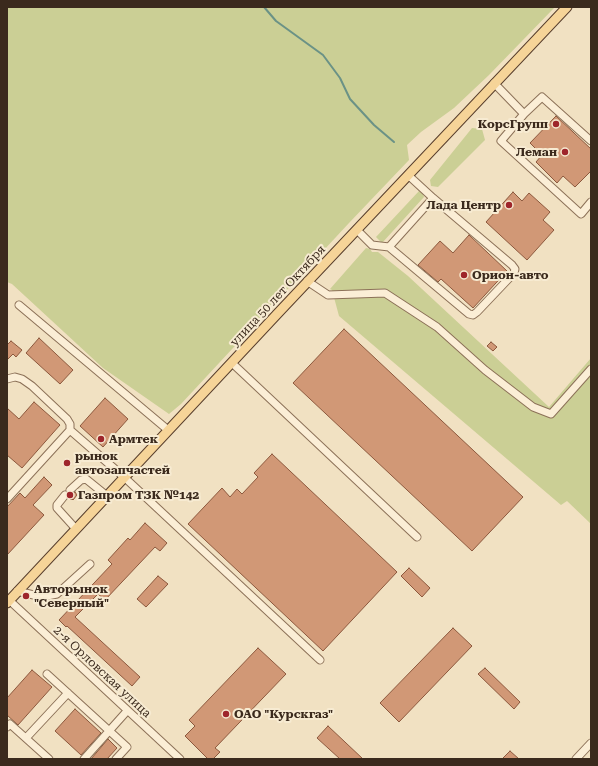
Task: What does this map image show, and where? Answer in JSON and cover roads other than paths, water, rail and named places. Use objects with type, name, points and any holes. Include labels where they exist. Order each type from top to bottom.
[{"type":"main road","name":"улица 50 лет Октября","points":[[8,601],[308,281],[360,233],[408,175],[567,7]]},
{"type":"street","points":[[494,83],[524,114]]},
{"type":"street","points":[[591,141],[542,97],[524,114],[501,141],[580,214],[591,202]]},
{"type":"street","points":[[360,233],[372,245],[389,248],[469,314],[478,312],[514,273],[512,265],[408,175]]},
{"type":"street","points":[[389,248],[433,198]]},
{"type":"street","points":[[308,281],[328,295],[385,293],[437,327],[485,370],[533,407],[551,414],[591,369]]},
{"type":"street","points":[[19,305],[168,430]]},
{"type":"street","points":[[232,363],[417,537]]},
{"type":"street","points":[[7,379],[15,377],[22,379],[32,386],[67,419],[70,424],[70,430],[7,499]]},
{"type":"street","points":[[70,430],[124,477],[320,660]]},
{"type":"street","points":[[76,528],[57,508],[57,505],[68,493],[81,480],[86,478],[107,496]]},
{"type":"street","points":[[17,591],[42,597],[56,594],[90,564]]},
{"type":"street","name":"2-я Орловская улица","points":[[8,601],[180,759]]},
{"type":"street","points":[[47,674],[127,747],[116,759]]},
{"type":"street","points":[[26,738],[68,693]]},
{"type":"street","points":[[84,759],[127,711]]},
{"type":"street","points":[[7,727],[10,724],[49,759]]},
{"type":"street","points":[[576,759],[591,743]]},
{"type":"waterway","points":[[264,7],[276,21],[323,55],[340,78],[350,99],[374,125],[394,142]]},
{"type":"place","name":"КорсГрупп","points":[[556,124]]},
{"type":"place","name":"Леман","points":[[565,152]]},
{"type":"place","name":"Лада Центр","points":[[509,205]]},
{"type":"place","name":"Орион-авто","points":[[464,275]]},
{"type":"place","name":"Армтек","points":[[101,439]]},
{"type":"place","name":"рынок автозапчастей","points":[[67,463]]},
{"type":"place","name":"Газпром ТЗК №142","points":[[70,495]]},
{"type":"place","name":"Авторынок \"Северный\"","points":[[26,596]]},
{"type":"place","name":"ОАО \"Курскгаз\"","points":[[226,714]]}]
